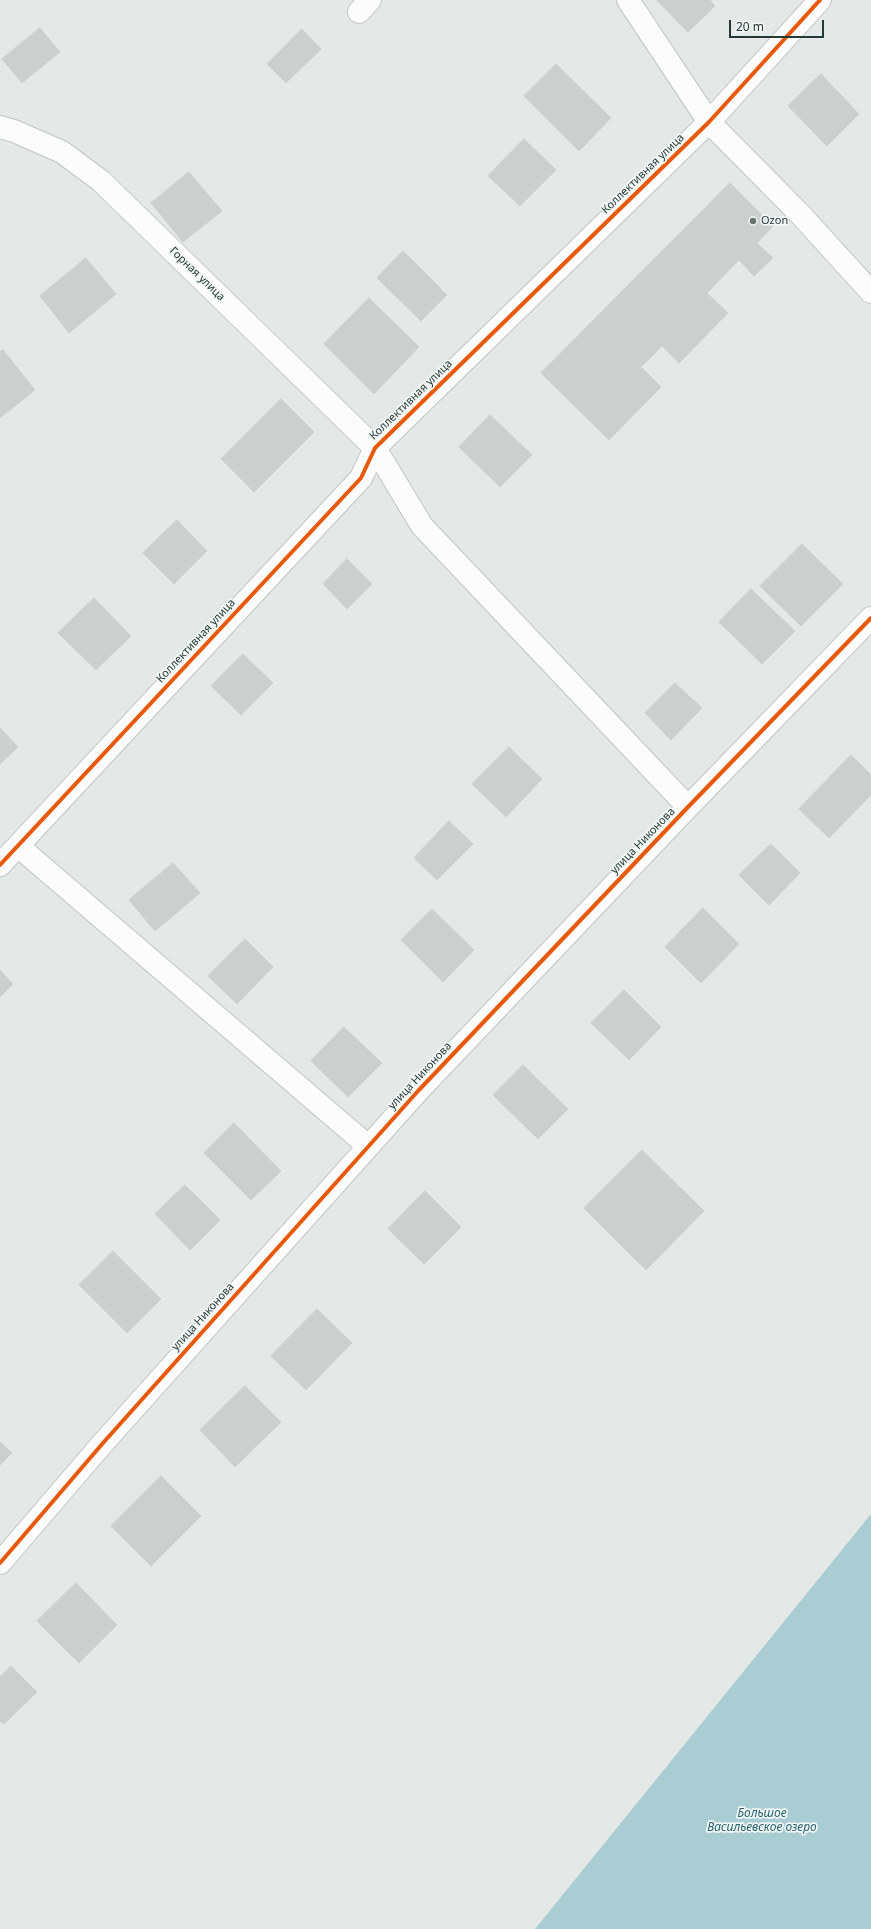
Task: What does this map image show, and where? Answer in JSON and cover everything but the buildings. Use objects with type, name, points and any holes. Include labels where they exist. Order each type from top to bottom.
[{"type":"street","points":[[628,0],[709,122],[800,214],[871,292]]},
{"type":"street","name":"Коллективная улица","points":[[0,865],[361,478],[375,448],[709,122],[820,0]]},
{"type":"street","name":"Горная улица","points":[[0,127],[14,131],[62,152],[101,181],[375,448],[422,526],[688,807]]},
{"type":"street","name":"улица Никонова","points":[[0,1563],[106,1439],[418,1091],[688,807],[871,618]]},
{"type":"street","points":[[18,846],[368,1146]]},
{"type":"water","name":"Большое Васильевское озеро","points":[[871,1514],[871,1929],[535,1929]]},
{"type":"cycle path","points":[[0,865],[361,478],[375,448],[709,122],[820,0]]},
{"type":"cycle path","points":[[0,1563],[103,1443],[418,1091],[688,807],[871,618]]},
{"type":"place","name":"Ozon","points":[[753,221]]}]
